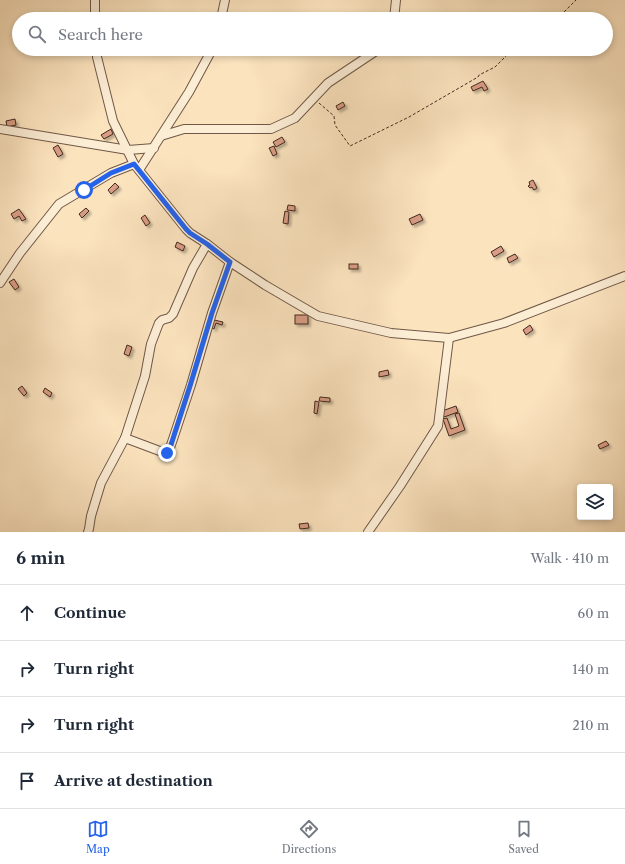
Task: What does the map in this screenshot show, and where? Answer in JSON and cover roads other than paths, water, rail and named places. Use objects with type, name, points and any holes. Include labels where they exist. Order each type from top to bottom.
[{"type":"street","points":[[95,0],[95,12]]},
{"type":"street","points":[[222,12],[225,0]]},
{"type":"street","points":[[395,12],[396,0]]},
{"type":"street","points":[[97,56],[113,120],[128,150],[137,167],[186,229],[230,262],[265,285],[318,316],[391,333],[449,338],[504,323],[625,276]]},
{"type":"street","points":[[0,283],[20,253],[59,204],[111,173],[137,167],[154,148],[189,92],[208,56]]},
{"type":"street","points":[[161,136],[184,129],[271,129],[295,118],[328,83],[368,56]]},
{"type":"street","points":[[0,129],[128,150],[154,148]]},
{"type":"street","points":[[88,532],[90,529],[91,516],[101,483],[125,438],[145,376],[151,344],[159,323],[162,320],[169,318],[173,314],[193,268],[207,244]]},
{"type":"street","points":[[125,438],[164,454],[169,451],[210,320],[230,262]]},
{"type":"street","points":[[368,532],[400,486],[438,426],[449,338]]}]
